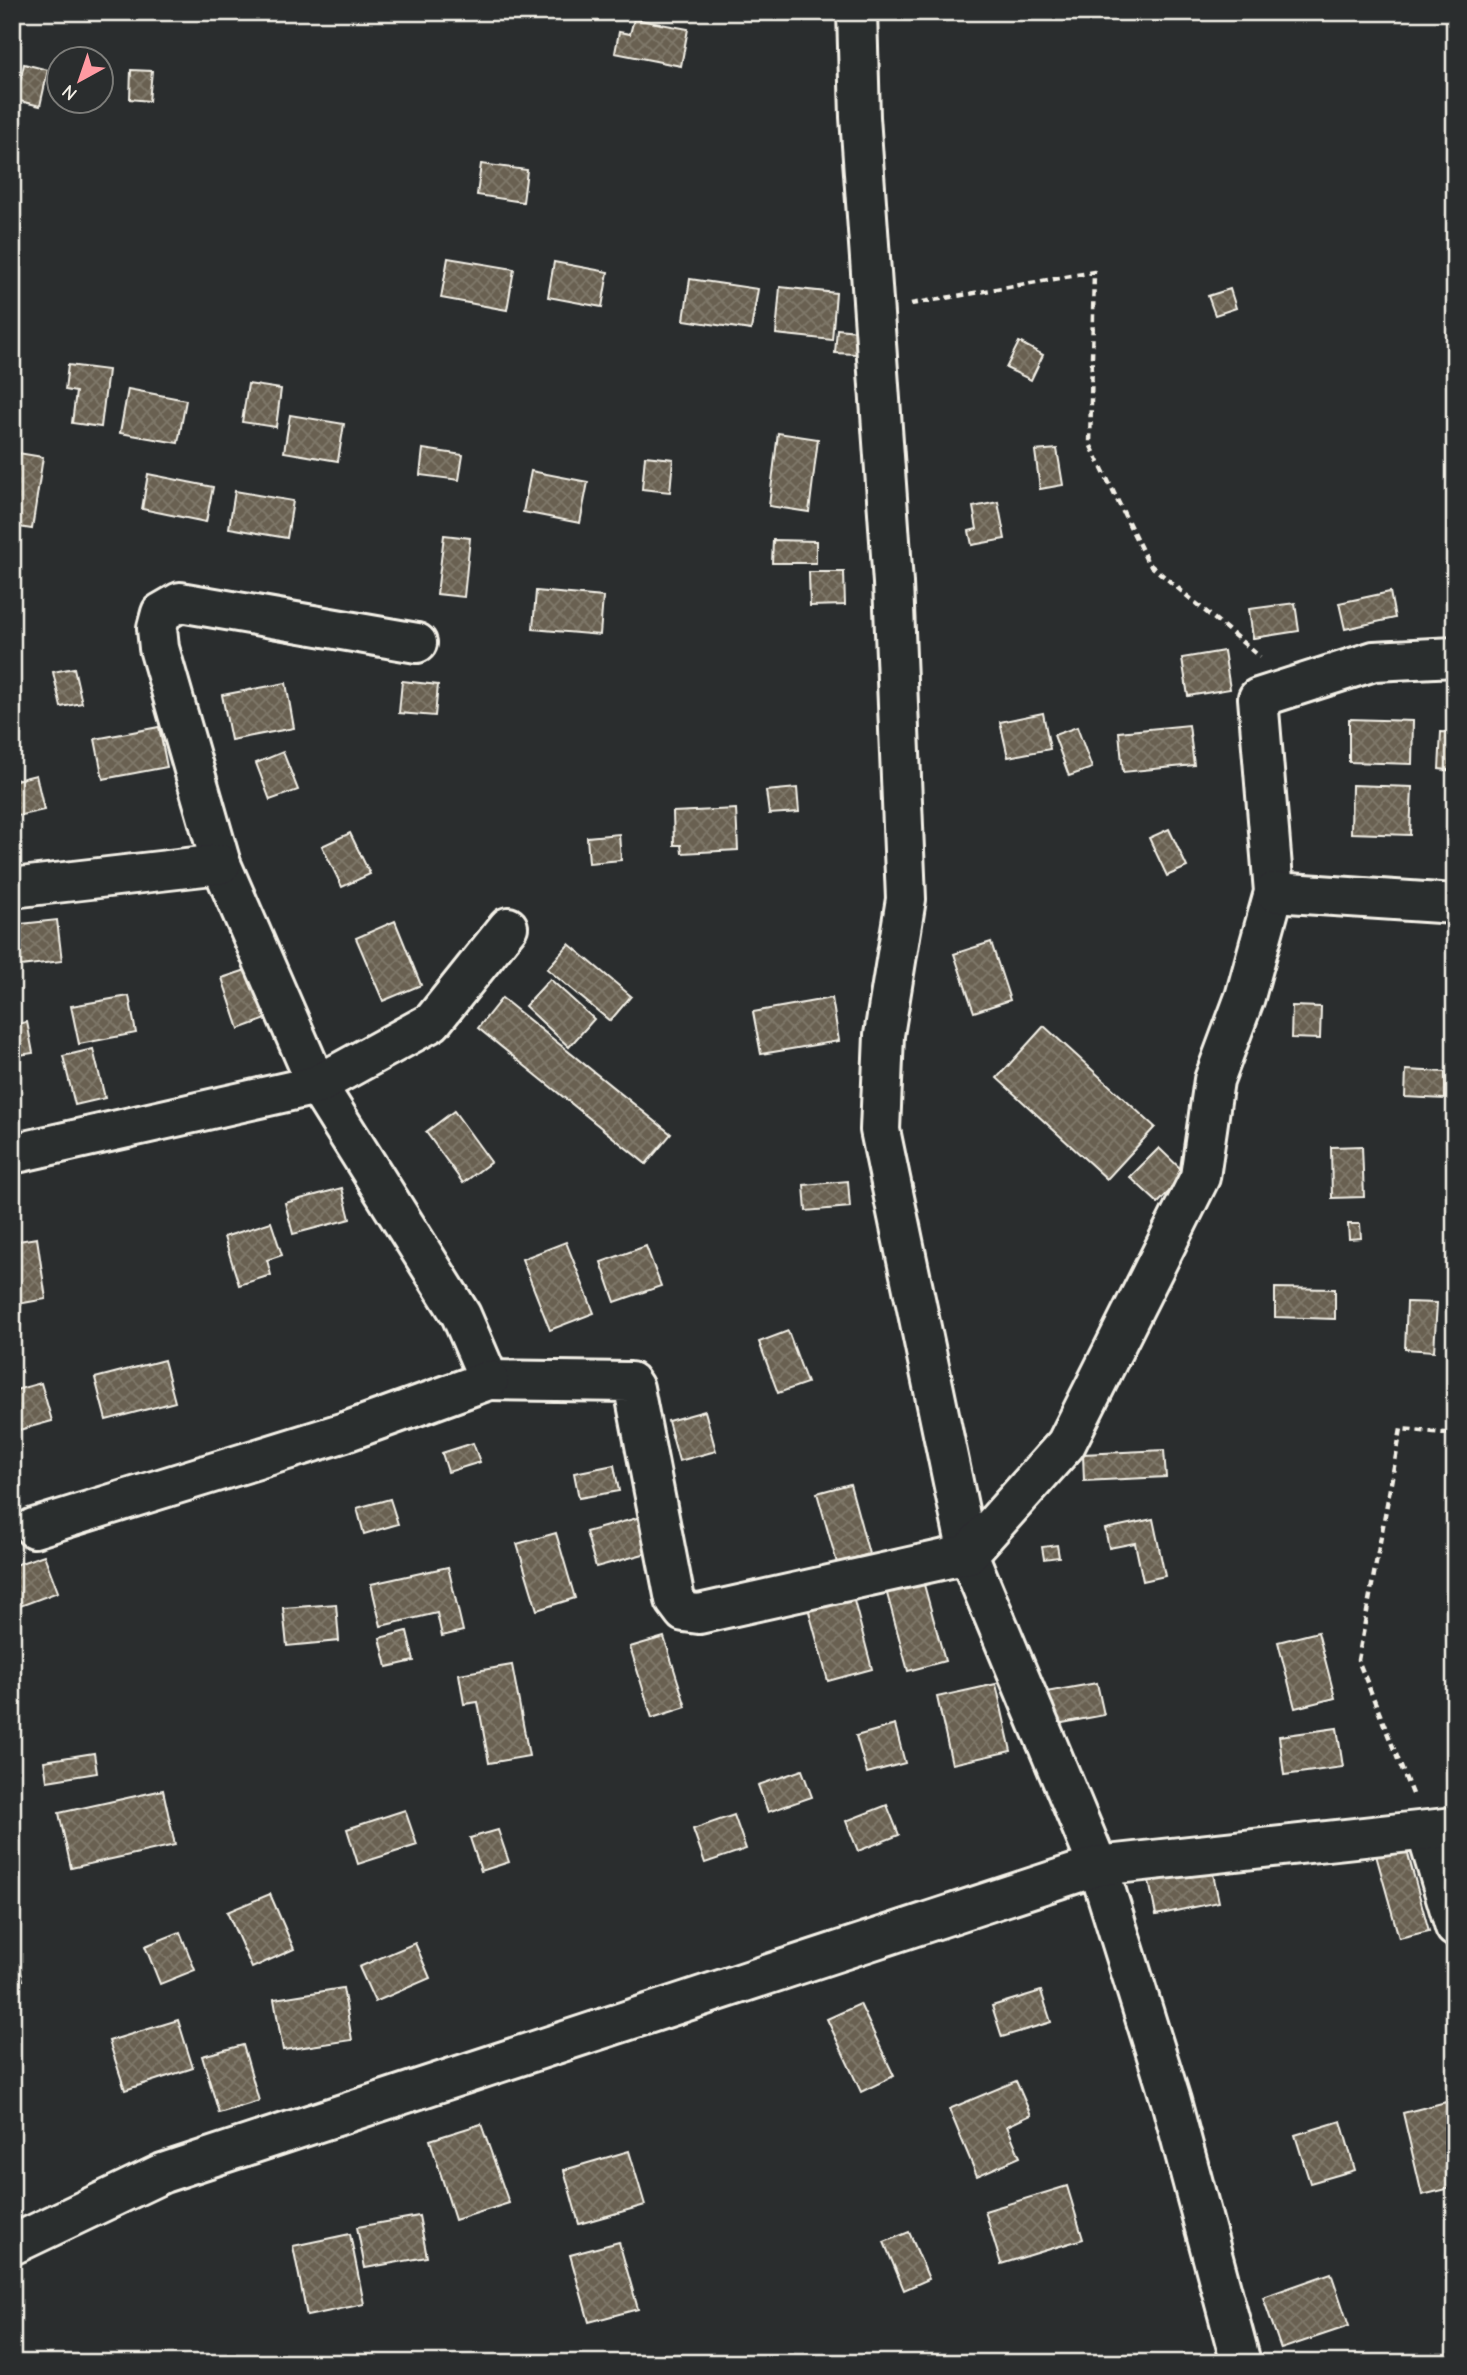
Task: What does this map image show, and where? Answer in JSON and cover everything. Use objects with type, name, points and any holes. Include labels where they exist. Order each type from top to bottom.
[{"type":"street","points":[[857,12],[860,117],[892,583],[906,899],[884,1035],[880,1129],[968,1554],[1098,1867],[1171,2101],[1241,2363]]},
{"type":"street","points":[[417,643],[180,602],[161,613],[157,628],[159,648],[221,864],[317,1085],[461,1315],[489,1380]]},
{"type":"street","points":[[34,1528],[345,1432],[489,1380],[630,1382],[635,1388],[675,1600],[684,1612],[698,1614],[968,1554],[1066,1444],[1200,1177],[1214,1080],[1245,997],[1274,892],[1258,698],[1374,661],[1455,657]]},
{"type":"street","points":[[12,888],[221,864]]},
{"type":"street","points":[[1274,892],[1455,904]]},
{"type":"street","points":[[12,1154],[317,1085],[432,1022],[508,927]]},
{"type":"street","points":[[12,2245],[163,2173],[1098,1867],[1441,1829],[1455,1927]]},
{"type":"path","points":[[874,310],[1094,272],[1090,444],[1148,563],[1295,687]]},
{"type":"path","points":[[1441,1829],[1358,1660],[1401,1429],[1455,1434]]},
{"type":"building","points":[[634,19],[688,29],[681,66],[615,53],[619,32],[630,34]]},
{"type":"building","points":[[24,64],[46,70],[40,106],[16,100]]},
{"type":"building","points":[[131,70],[152,71],[149,101],[130,99]]},
{"type":"building","points":[[481,164],[527,170],[523,202],[477,195]]},
{"type":"building","points":[[448,258],[514,269],[507,310],[441,298]]},
{"type":"building","points":[[554,262],[608,272],[602,307],[548,297]]},
{"type":"building","points":[[690,279],[758,289],[751,330],[684,320]]},
{"type":"building","points":[[780,287],[836,293],[832,340],[776,334]]},
{"type":"building","points":[[1230,289],[1236,308],[1215,315],[1208,296]]},
{"type":"building","points":[[837,329],[857,331],[856,354],[835,353]]},
{"type":"building","points":[[1019,342],[1043,355],[1031,380],[1006,368]]},
{"type":"building","points":[[68,365],[108,370],[101,427],[72,423],[76,392],[65,390]]},
{"type":"building","points":[[248,384],[281,389],[276,427],[242,422]]},
{"type":"building","points":[[128,389],[186,400],[178,443],[120,433]]},
{"type":"building","points":[[290,415],[344,424],[338,461],[284,452]]},
{"type":"building","points":[[778,433],[818,439],[809,512],[769,506]]},
{"type":"building","points":[[423,449],[463,455],[459,480],[420,475]]},
{"type":"building","points":[[1057,449],[1063,485],[1040,489],[1035,451]]},
{"type":"building","points":[[12,452],[43,457],[32,529],[12,526]]},
{"type":"building","points":[[645,456],[673,459],[670,492],[642,489]]},
{"type":"building","points":[[531,471],[588,482],[580,523],[523,512]]},
{"type":"building","points":[[148,474],[213,487],[206,522],[142,509]]},
{"type":"building","points":[[235,491],[293,501],[287,538],[229,528]]},
{"type":"building","points":[[998,502],[1005,539],[972,545],[969,531],[977,529],[973,507]]},
{"type":"building","points":[[444,535],[470,538],[464,597],[437,594]]},
{"type":"building","points":[[773,540],[816,541],[816,563],[772,563]]},
{"type":"building","points":[[809,572],[844,572],[845,605],[810,606]]},
{"type":"building","points":[[536,591],[603,597],[600,635],[533,629]]},
{"type":"building","points":[[1390,592],[1395,618],[1345,629],[1339,603]]},
{"type":"building","points":[[1295,603],[1299,631],[1253,638],[1249,609]]},
{"type":"building","points":[[1224,651],[1230,689],[1188,696],[1182,658]]},
{"type":"building","points":[[74,668],[82,703],[61,707],[53,672]]},
{"type":"building","points":[[402,681],[438,685],[435,716],[399,713]]},
{"type":"building","points":[[286,683],[294,728],[231,740],[222,695]]},
{"type":"building","points":[[1043,713],[1050,749],[1008,757],[1000,722]]},
{"type":"building","points":[[1349,719],[1413,721],[1412,764],[1349,762]]},
{"type":"building","points":[[1189,725],[1194,765],[1123,772],[1119,732]]},
{"type":"building","points":[[159,727],[167,767],[103,779],[95,739]]},
{"type":"building","points":[[1077,727],[1092,768],[1069,776],[1054,735]]},
{"type":"building","points":[[1441,732],[1455,733],[1455,771],[1439,769]]},
{"type":"building","points":[[283,752],[298,790],[270,800],[256,763]]},
{"type":"building","points":[[36,775],[44,810],[12,817],[12,781]]},
{"type":"building","points":[[1352,785],[1412,787],[1410,835],[1351,833]]},
{"type":"building","points":[[797,788],[799,812],[769,814],[766,791]]},
{"type":"building","points":[[736,809],[738,850],[682,853],[681,845],[674,845],[673,812]]},
{"type":"building","points":[[1169,829],[1187,867],[1167,876],[1149,838]]},
{"type":"building","points":[[350,833],[370,874],[342,887],[322,846]]},
{"type":"building","points":[[619,834],[621,860],[589,863],[587,837]]},
{"type":"building","points":[[57,920],[62,961],[12,967],[12,925]]},
{"type":"building","points":[[395,921],[421,985],[383,1001],[356,938]]},
{"type":"building","points":[[991,942],[1010,1000],[974,1012],[954,954]]},
{"type":"building","points":[[569,944],[631,996],[610,1021],[547,969]]},
{"type":"building","points":[[255,967],[272,1017],[239,1029],[222,978]]},
{"type":"building","points":[[550,979],[594,1019],[569,1047],[525,1006]]},
{"type":"building","points":[[129,996],[136,1033],[79,1044],[71,1006]]},
{"type":"building","points":[[502,998],[671,1134],[646,1164],[478,1028]]},
{"type":"building","points":[[832,998],[839,1041],[761,1054],[753,1012]]},
{"type":"building","points":[[1292,1006],[1321,1007],[1320,1039],[1291,1038]]},
{"type":"building","points":[[27,1022],[33,1053],[12,1056],[12,1025]]},
{"type":"building","points":[[1044,1026],[1155,1127],[1107,1179],[997,1078]]},
{"type":"building","points":[[93,1049],[105,1098],[75,1105],[63,1056]]},
{"type":"building","points":[[1406,1070],[1445,1072],[1445,1099],[1405,1097]]},
{"type":"building","points":[[454,1111],[491,1162],[463,1183],[426,1132]]},
{"type":"building","points":[[1362,1146],[1364,1197],[1332,1198],[1331,1147]]},
{"type":"building","points":[[1159,1148],[1186,1174],[1158,1203],[1130,1177]]},
{"type":"building","points":[[848,1181],[850,1207],[806,1211],[804,1185]]},
{"type":"building","points":[[342,1188],[350,1219],[293,1234],[285,1203]]},
{"type":"building","points":[[271,1222],[282,1255],[267,1260],[271,1275],[239,1285],[224,1237]]},
{"type":"building","points":[[1348,1224],[1360,1224],[1361,1238],[1349,1239]]},
{"type":"building","points":[[37,1238],[46,1299],[12,1305],[12,1242]]},
{"type":"building","points":[[566,1242],[594,1313],[550,1330],[522,1259]]},
{"type":"building","points":[[646,1246],[661,1286],[615,1302],[601,1262]]},
{"type":"building","points":[[1275,1288],[1335,1289],[1335,1319],[1275,1317]]},
{"type":"building","points":[[1449,1297],[1455,1297],[1455,1342],[1449,1342]]},
{"type":"building","points":[[1407,1302],[1437,1303],[1434,1351],[1405,1349]]},
{"type":"building","points":[[788,1331],[807,1383],[778,1393],[759,1342]]},
{"type":"building","points":[[164,1360],[175,1402],[106,1420],[95,1378]]},
{"type":"building","points":[[41,1383],[52,1421],[12,1432],[12,1391]]},
{"type":"building","points":[[705,1411],[716,1451],[679,1461],[668,1421]]},
{"type":"building","points":[[473,1443],[480,1462],[448,1472],[442,1453]]},
{"type":"building","points":[[1164,1450],[1166,1477],[1084,1481],[1083,1454]]},
{"type":"building","points":[[614,1465],[619,1491],[579,1498],[574,1473]]},
{"type":"building","points":[[850,1484],[869,1554],[837,1563],[817,1493]]},
{"type":"building","points":[[390,1499],[398,1524],[364,1534],[357,1508]]},
{"type":"building","points":[[648,1515],[658,1550],[596,1567],[586,1532]]},
{"type":"building","points":[[1153,1519],[1165,1576],[1143,1581],[1135,1543],[1109,1548],[1105,1529]]},
{"type":"building","points":[[556,1533],[575,1598],[537,1610],[517,1544]]},
{"type":"building","points":[[1057,1545],[1059,1557],[1044,1559],[1042,1547]]},
{"type":"building","points":[[44,1555],[58,1592],[12,1609],[12,1566]]},
{"type":"building","points":[[448,1567],[463,1631],[442,1636],[437,1613],[381,1626],[371,1584]]},
{"type":"building","points":[[923,1581],[945,1661],[908,1671],[886,1590]]},
{"type":"building","points":[[853,1597],[872,1669],[828,1681],[808,1608]]},
{"type":"building","points":[[336,1604],[339,1641],[287,1646],[283,1608]]},
{"type":"building","points":[[407,1631],[414,1661],[387,1667],[380,1638]]},
{"type":"building","points":[[1318,1632],[1335,1698],[1295,1708],[1278,1642]]},
{"type":"building","points":[[664,1637],[686,1707],[652,1718],[630,1647]]},
{"type":"building","points":[[512,1665],[529,1756],[489,1763],[478,1702],[464,1704],[459,1674]]},
{"type":"building","points":[[1097,1683],[1104,1715],[1052,1725],[1046,1692]]},
{"type":"building","points":[[996,1684],[1011,1751],[952,1764],[937,1697]]},
{"type":"building","points":[[895,1725],[905,1763],[867,1773],[856,1736]]},
{"type":"building","points":[[1337,1728],[1343,1767],[1284,1775],[1279,1736]]},
{"type":"building","points":[[94,1753],[97,1773],[47,1781],[44,1761]]},
{"type":"building","points":[[802,1770],[812,1797],[768,1812],[758,1785]]},
{"type":"building","points":[[163,1790],[175,1845],[71,1868],[59,1813]]},
{"type":"building","points":[[887,1805],[899,1835],[858,1851],[846,1821]]},
{"type":"building","points":[[405,1810],[417,1845],[358,1864],[347,1829]]},
{"type":"building","points":[[734,1815],[746,1849],[705,1863],[693,1829]]},
{"type":"building","points":[[498,1830],[509,1862],[481,1871],[470,1838]]},
{"type":"building","points":[[1406,1847],[1429,1931],[1399,1938],[1376,1855]]},
{"type":"building","points":[[1212,1869],[1219,1902],[1156,1915],[1149,1881]]},
{"type":"building","points":[[270,1894],[294,1949],[252,1968],[227,1912]]},
{"type":"building","points":[[180,1932],[195,1970],[160,1984],[145,1946]]},
{"type":"building","points":[[12,1939],[23,1980],[12,1983]]},
{"type":"building","points":[[415,1943],[430,1978],[375,2002],[359,1967]]},
{"type":"building","points":[[343,1988],[352,2040],[283,2050],[274,1999]]},
{"type":"building","points":[[1041,1991],[1051,2022],[1002,2037],[992,2006]]},
{"type":"building","points":[[860,2004],[894,2076],[861,2092],[827,2019]]},
{"type":"building","points":[[178,2020],[193,2068],[125,2090],[109,2041]]},
{"type":"building","points":[[243,2045],[259,2101],[219,2113],[202,2056]]},
{"type":"building","points":[[1016,2081],[1031,2115],[1007,2126],[1020,2157],[977,2176],[949,2109]]},
{"type":"building","points":[[1450,2101],[1455,2123],[1455,2187],[1422,2195],[1403,2113]]},
{"type":"building","points":[[1341,2121],[1355,2170],[1310,2183],[1295,2135]]},
{"type":"building","points":[[481,2124],[509,2203],[455,2220],[430,2140]]},
{"type":"building","points":[[629,2151],[645,2205],[579,2224],[564,2170]]},
{"type":"building","points":[[1067,2186],[1083,2239],[1001,2264],[985,2211]]},
{"type":"building","points":[[419,2216],[427,2257],[365,2268],[357,2227]]},
{"type":"building","points":[[909,2232],[929,2279],[904,2290],[884,2242]]},
{"type":"building","points":[[350,2234],[364,2304],[307,2316],[293,2246]]},
{"type":"building","points":[[619,2242],[638,2309],[589,2322],[570,2255]]},
{"type":"building","points":[[1331,2273],[1349,2326],[1281,2349],[1263,2297]]}]
